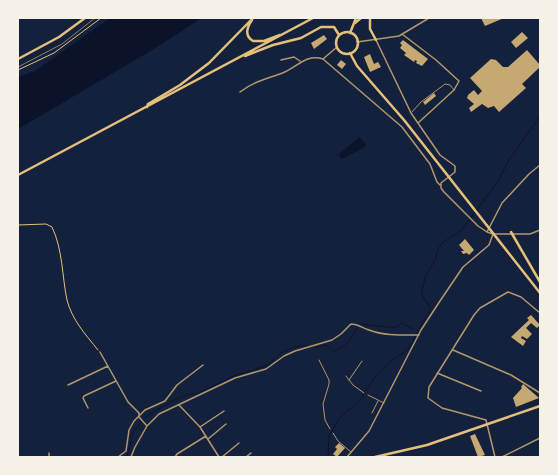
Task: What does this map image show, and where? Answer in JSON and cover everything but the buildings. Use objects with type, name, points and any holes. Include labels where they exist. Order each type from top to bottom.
[{"type":"main road","points":[[18,59],[53,41],[85,18]]},
{"type":"main road","points":[[253,18],[247,31],[248,36],[253,41],[264,41],[284,34]]},
{"type":"main road","points":[[146,108],[148,104],[180,85],[209,64],[253,18]]},
{"type":"main road","points":[[18,175],[313,18]]},
{"type":"main road","points":[[350,33],[356,18]]},
{"type":"main road","points":[[354,24],[361,18]]},
{"type":"main road","points":[[370,18],[370,29],[376,40]]},
{"type":"main road","points":[[242,56],[251,55],[273,45],[301,38],[326,26],[334,27],[339,35]]},
{"type":"main road","points":[[344,32],[350,33],[354,35],[357,42],[356,48],[350,53],[341,52],[337,47],[336,40],[339,35],[344,32]]},
{"type":"main road","points":[[350,53],[357,66],[378,88],[540,293]]},
{"type":"main road","points":[[512,232],[540,282]]},
{"type":"main road","points":[[375,457],[427,445],[540,406]]},
{"type":"street","points":[[357,42],[392,38],[402,34],[429,18]]},
{"type":"street","points":[[402,34],[459,81],[454,90],[418,123]]},
{"type":"street","points":[[376,40],[411,113],[440,155],[455,166],[455,172],[440,186]]},
{"type":"street","points":[[323,59],[337,47]]},
{"type":"street","points":[[281,60],[294,57],[300,61]]},
{"type":"street","points":[[240,92],[259,80],[281,74],[300,61],[312,58],[323,59],[402,127],[430,164],[437,182],[444,192],[470,216],[478,226],[493,234],[512,232],[530,234],[540,230]]},
{"type":"street","points":[[487,232],[502,204],[529,174],[540,165]]},
{"type":"street","points":[[347,457],[369,431],[419,335],[463,267],[484,250],[493,234]]},
{"type":"street","points":[[496,457],[487,424],[484,419],[442,408],[429,400],[427,396],[429,387],[477,312],[508,292],[521,297],[540,313]]},
{"type":"street","points":[[131,457],[134,447],[147,426],[155,417],[235,378],[266,369],[284,356],[295,351],[332,340],[341,334],[351,324],[356,324],[369,330],[390,334],[419,335]]},
{"type":"street","points":[[453,350],[511,375],[540,393]]},
{"type":"street","points":[[100,352],[128,402],[139,413],[139,417],[147,426]]},
{"type":"street","points":[[118,457],[125,455],[128,445],[129,430],[145,410],[165,401],[177,385],[203,365]]},
{"type":"street","points":[[68,385],[108,366]]},
{"type":"street","points":[[437,373],[481,391]]},
{"type":"street","points":[[88,408],[83,398],[84,396],[116,381]]},
{"type":"street","points":[[179,405],[200,427],[219,457]]},
{"type":"street","points":[[200,427],[224,411]]},
{"type":"street","points":[[176,457],[177,454],[226,424]]},
{"type":"street","points":[[502,457],[540,438]]},
{"type":"street","points":[[222,457],[239,443]]},
{"type":"street","points":[[246,457],[250,453]]},
{"type":"lane","points":[[411,113],[421,102],[445,84],[450,85],[454,90]]},
{"type":"lane","points":[[319,360],[329,380],[323,404],[325,420],[330,429]]},
{"type":"lane","points":[[349,380],[362,361]]},
{"type":"lane","points":[[346,376],[364,393]]},
{"type":"lane","points":[[368,395],[384,403]]},
{"type":"lane","points":[[372,413],[378,401]]},
{"type":"lane","points":[[333,433],[338,441],[351,452]]},
{"type":"path","points":[[18,70],[54,53],[101,18]]},
{"type":"path","points":[[18,225],[46,224],[52,227],[57,240],[68,302],[80,329],[100,352]]},
{"type":"water","points":[[110,18],[202,18],[149,52],[18,129],[18,77],[35,71]]},
{"type":"water","points":[[359,137],[366,144],[365,147],[342,159],[339,154]]},
{"type":"waterway","points":[[328,457],[329,436],[339,419],[362,398],[374,378],[387,364],[406,351],[412,344],[417,332],[431,309],[421,294],[426,275],[436,259],[437,251],[442,243],[462,230],[498,181],[509,160],[540,116]]},
{"type":"waterway","points":[[361,324],[396,328],[402,323],[413,329]]},
{"type":"waterway","points":[[314,348],[326,345],[333,351],[337,350],[348,342],[358,327]]},
{"type":"waterway","points":[[127,457],[133,432],[146,417],[157,410],[174,400],[189,394],[197,394],[231,377],[268,365],[281,353],[294,347],[307,345]]},
{"type":"railway","points":[[18,67],[62,44],[95,18]]}]
